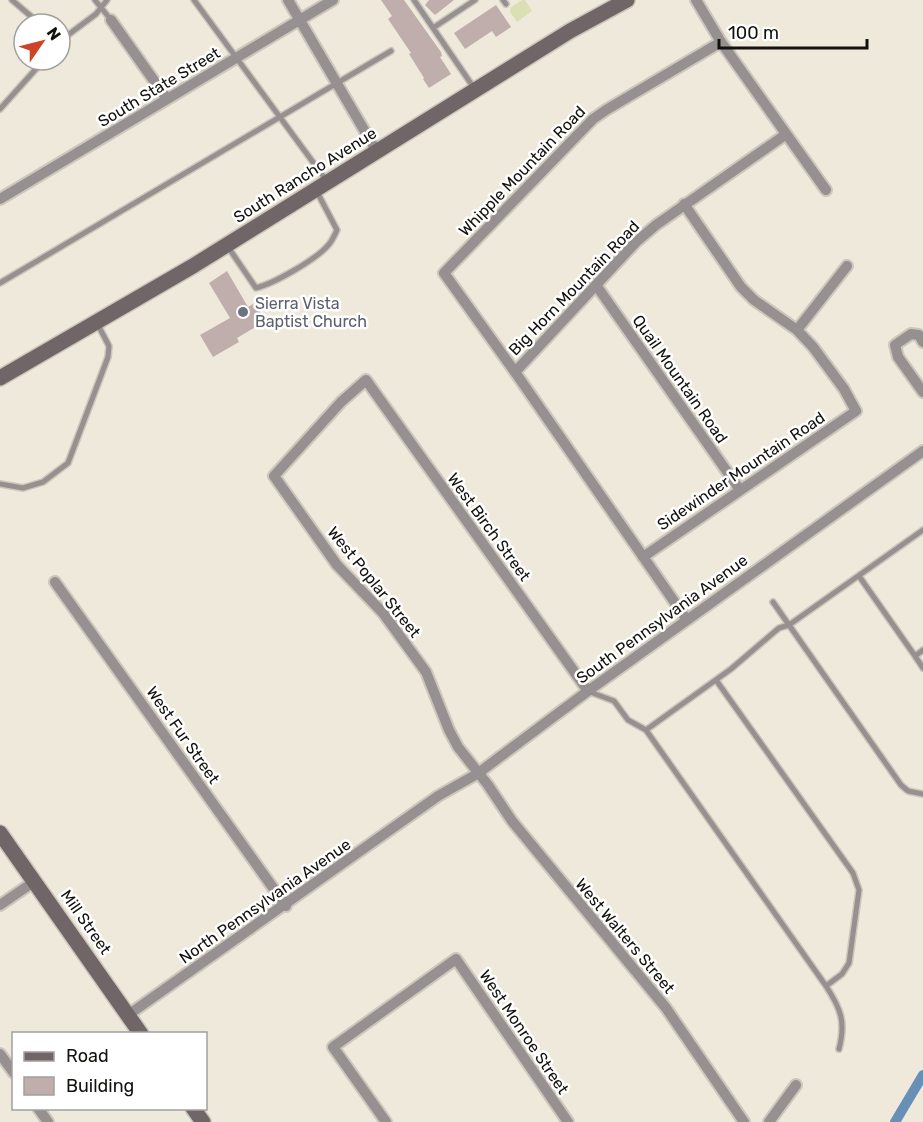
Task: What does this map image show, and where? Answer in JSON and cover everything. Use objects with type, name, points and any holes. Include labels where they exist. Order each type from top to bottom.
[{"type":"street","points":[[288,0],[377,152]]},
{"type":"street","name":"South State Street","points":[[0,199],[333,0]]},
{"type":"street","points":[[696,0],[721,42],[826,190]]},
{"type":"street","name":"South Rancho Avenue","points":[[0,378],[227,245],[619,2]]},
{"type":"street","points":[[111,20],[167,99]]},
{"type":"street","name":"Whipple Mountain Road","points":[[514,372],[444,273],[593,119],[721,42]]},
{"type":"street","name":"Big Horn Mountain Road","points":[[687,620],[514,372],[636,242],[684,204],[785,135]]},
{"type":"street","points":[[684,204],[741,287],[754,300],[797,330],[847,266]]},
{"type":"street","name":"Quail Mountain Road","points":[[596,285],[740,490]]},
{"type":"street","name":"Sidewinder Mountain Road","points":[[643,556],[856,411],[832,371],[797,330]]},
{"type":"street","points":[[923,342],[919,335],[910,334],[895,345],[898,357],[923,392]]},
{"type":"street","name":"West Poplar Street","points":[[366,380],[341,402],[274,476],[337,565],[354,585],[371,598],[426,672],[449,730],[477,774]]},
{"type":"street","name":"West Birch Street","points":[[366,380],[588,691]]},
{"type":"street","name":"South Pennsylvania Avenue","points":[[418,811],[477,774],[588,691],[923,451]]},
{"type":"street","name":"West Fur Street","points":[[55,582],[286,906]]},
{"type":"street","name":"West Walters Street","points":[[477,774],[488,785],[512,821],[666,1008],[744,1122]]},
{"type":"street","name":"North Pennsylvania Avenue","points":[[129,1015],[418,811]]},
{"type":"street","name":"Mill Street","points":[[0,832],[140,1032]]},
{"type":"street","points":[[0,905],[35,881]]},
{"type":"street","name":"West Monroe Street","points":[[386,1122],[333,1047],[456,959],[568,1122]]},
{"type":"street","points":[[0,1054],[12,1070]]},
{"type":"street","points":[[769,1122],[796,1085]]},
{"type":"lane","points":[[12,0],[26,12]]},
{"type":"lane","points":[[95,0],[111,20]]},
{"type":"lane","points":[[72,32],[96,14],[107,0]]},
{"type":"lane","points":[[194,0],[280,117],[322,186],[337,230],[330,243],[318,254],[269,285],[256,288],[243,272],[227,245]]},
{"type":"lane","points":[[414,0],[476,91]]},
{"type":"lane","points":[[433,28],[475,0]]},
{"type":"lane","points":[[0,283],[391,51]]},
{"type":"lane","points":[[0,109],[33,72]]},
{"type":"lane","points":[[0,484],[23,488],[43,482],[68,463],[108,357],[109,346],[96,322]]},
{"type":"lane","points":[[646,730],[716,681],[772,633],[789,625],[923,530]]},
{"type":"lane","points":[[859,576],[923,668]]},
{"type":"lane","points":[[773,602],[901,785],[908,791],[923,794]]},
{"type":"lane","points":[[915,656],[923,650]]},
{"type":"lane","points":[[716,681],[853,873],[857,882],[859,890],[849,963],[842,974],[826,986]]},
{"type":"lane","points":[[588,691],[614,701],[628,720],[646,730],[826,986],[838,1005],[842,1020],[839,1049]]},
{"type":"green space","points":[[525,0],[532,11],[517,22],[510,12],[511,7]]},
{"type":"building","points":[[381,0],[404,0],[441,52],[440,57],[451,74],[429,88],[409,54],[411,53],[388,19],[392,16]]},
{"type":"building","points":[[429,0],[454,0],[435,15],[425,5]]},
{"type":"building","points":[[496,5],[511,27],[496,37],[492,31],[465,49],[454,33]]},
{"type":"building","name":"Sierra Vista Baptist Church","points":[[227,271],[248,307],[255,303],[266,321],[237,338],[239,342],[213,357],[200,335],[230,318],[209,283]]},
{"type":"waterway","points":[[895,1122],[923,1075]]},
{"type":"place","name":"Sierra Vista Baptist Church","points":[[243,312]]}]
